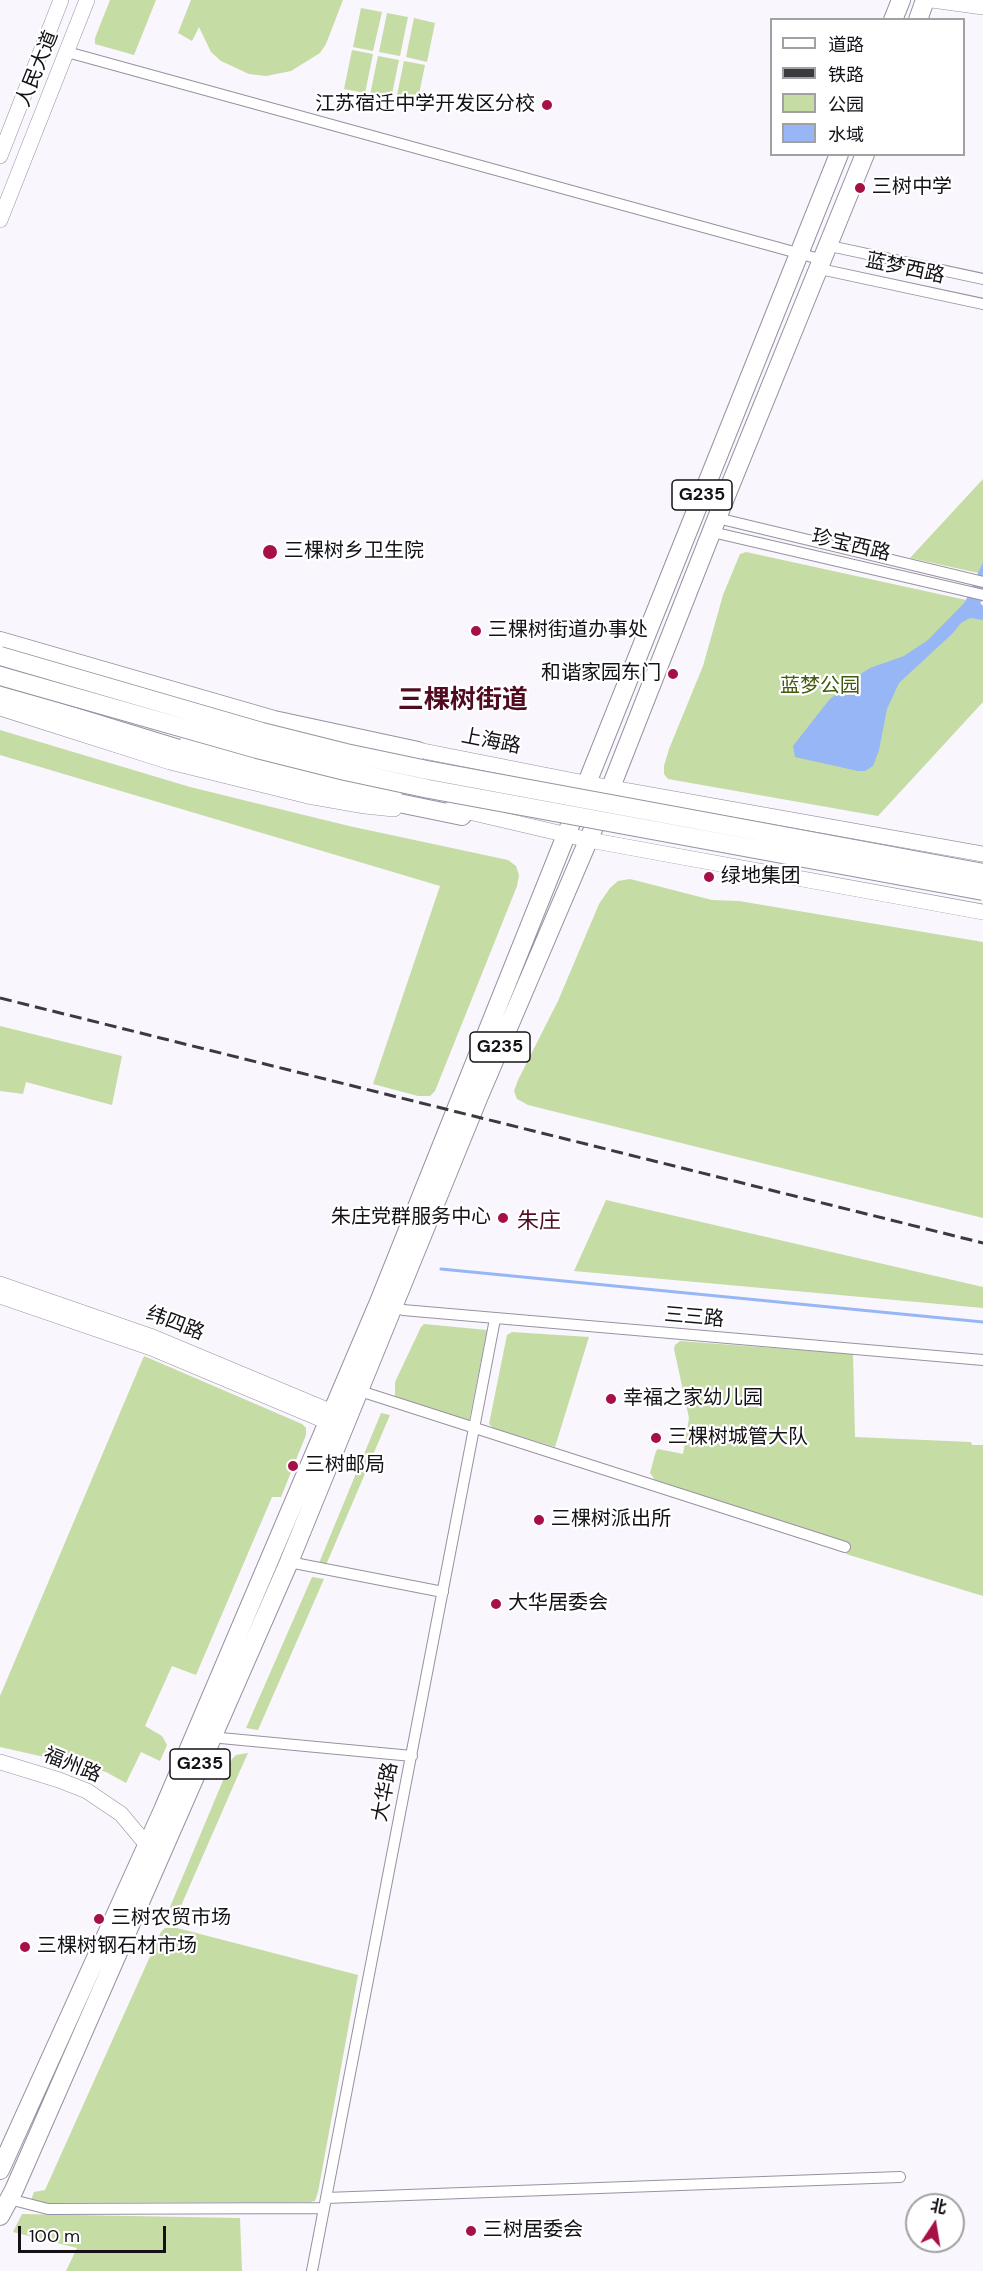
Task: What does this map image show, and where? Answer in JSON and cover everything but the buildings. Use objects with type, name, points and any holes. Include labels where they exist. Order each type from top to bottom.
[{"type":"highway","points":[[894,18],[901,0]]},
{"type":"highway","points":[[919,18],[925,0]]},
{"type":"highway","name":"G235","points":[[0,2216],[203,1736],[330,1417],[379,1302],[556,833],[585,783],[838,156]]},
{"type":"highway","name":"G235","points":[[0,2170],[147,1845],[289,1562],[479,1096],[611,787],[714,525],[864,156]]},
{"type":"highway","points":[[0,641],[274,720],[418,751]]},
{"type":"highway","name":"上海路","points":[[0,656],[251,729],[346,753],[983,873]]},
{"type":"highway","points":[[0,676],[120,711],[345,771],[441,791],[983,891]]},
{"type":"highway","points":[[0,694],[178,749],[311,785],[462,816]]},
{"type":"main road","name":"人民大道","points":[[0,156],[61,0]]},
{"type":"main road","name":"人民大道","points":[[0,220],[87,0]]},
{"type":"main road","points":[[932,0],[983,8]]},
{"type":"main road","name":"上海路","points":[[0,634],[170,685],[418,751],[983,854]]},
{"type":"main road","points":[[0,688],[182,742],[556,833],[983,912]]},
{"type":"main road","points":[[0,708],[170,762],[308,796],[365,806],[462,816],[556,833]]},
{"type":"main road","name":"纬四路","points":[[0,1284],[150,1336],[330,1417]]},
{"type":"main road","name":"纬四路","points":[[0,1296],[154,1349],[330,1417]]},
{"type":"main road","name":"福州路","points":[[0,1762],[87,1791],[121,1814],[147,1845]]},
{"type":"street","points":[[67,52],[824,258]]},
{"type":"street","name":"蓝梦西路","points":[[824,258],[983,279]]},
{"type":"street","name":"蓝梦西路","points":[[824,258],[983,304]]},
{"type":"street","name":"珍宝西路","points":[[714,525],[983,582]]},
{"type":"street","name":"珍宝西路","points":[[714,525],[983,595]]},
{"type":"street","name":"三三路","points":[[403,1310],[983,1360]]},
{"type":"street","name":"大华路","points":[[312,2271],[495,1319]]},
{"type":"street","points":[[360,1391],[845,1547]]},
{"type":"street","points":[[289,1562],[443,1592]]},
{"type":"street","points":[[203,1736],[412,1756]]},
{"type":"street","points":[[9,2199],[48,2209],[325,2203],[900,2177]]},
{"type":"green space","points":[[110,0],[156,0],[134,55],[95,44],[95,38]]},
{"type":"green space","points":[[191,0],[343,0],[326,44],[320,53],[291,71],[266,76],[249,74],[221,61],[211,52],[199,27],[192,41],[178,33]]},
{"type":"green space","points":[[361,8],[382,12],[373,51],[353,47]]},
{"type":"green space","points":[[387,13],[408,17],[400,56],[379,52]]},
{"type":"green space","points":[[414,18],[435,23],[427,62],[406,57]]},
{"type":"green space","points":[[352,50],[373,54],[365,93],[344,89]]},
{"type":"green space","points":[[378,56],[399,60],[391,99],[370,95]]},
{"type":"green space","points":[[404,61],[425,65],[417,104],[396,100]]},
{"type":"green space","points":[[983,479],[983,574],[910,558]]},
{"type":"green space","name":"蓝梦公园","points":[[746,552],[980,603],[983,606],[983,702],[878,816],[668,779],[664,774],[669,749],[703,666],[723,595],[740,554]]},
{"type":"green space","points":[[0,730],[190,787],[349,826],[508,860],[516,866],[519,875],[517,886],[435,1091],[430,1096],[418,1096],[373,1084],[440,886],[0,755]]},
{"type":"green space","points":[[630,879],[712,900],[739,901],[983,942],[983,1218],[528,1105],[517,1099],[514,1091],[518,1080],[558,1001],[599,904],[618,881]]},
{"type":"green space","points":[[0,1026],[122,1056],[112,1105],[26,1082],[23,1094],[0,1091]]},
{"type":"green space","points":[[606,1200],[983,1287],[983,1308],[574,1271]]},
{"type":"green space","points":[[424,1324],[487,1330],[469,1421],[395,1397],[395,1382]]},
{"type":"green space","points":[[512,1332],[589,1337],[555,1447],[493,1428],[489,1424],[507,1335]]},
{"type":"green space","points":[[680,1341],[853,1354],[855,1437],[971,1442],[972,1445],[983,1445],[983,1596],[846,1554],[848,1545],[655,1480],[650,1473],[658,1449],[683,1454],[689,1418],[674,1349]]},
{"type":"green space","points":[[144,1356],[302,1424],[306,1428],[306,1435],[281,1497],[272,1497],[196,1675],[172,1666],[145,1726],[162,1736],[167,1745],[160,1761],[141,1752],[126,1783],[93,1768],[0,1747],[0,1696]]},
{"type":"green space","points":[[381,1413],[390,1415],[326,1565],[319,1563]]},
{"type":"green space","points":[[312,1577],[324,1579],[258,1730],[246,1728]]},
{"type":"green space","points":[[248,1753],[177,1915],[171,1912],[170,1907],[232,1759],[236,1755]]},
{"type":"green space","points":[[165,1928],[177,1928],[358,1975],[315,2201],[41,2203],[31,2200],[34,2192],[45,2190],[161,1932]]},
{"type":"green space","points":[[22,2214],[240,2218],[242,2271],[66,2271],[77,2248],[13,2232]]},
{"type":"water","points":[[983,562],[983,600],[980,603],[983,606],[983,620],[970,618],[961,623],[899,683],[887,709],[879,750],[873,766],[865,771],[858,771],[795,757],[793,746],[829,700],[870,668],[904,656],[928,640],[965,602]]},
{"type":"waterway","points":[[441,1269],[983,1322]]},
{"type":"railway","points":[[0,998],[983,1243]]},
{"type":"place","name":"江苏宿迁中学开发区分校","points":[[547,105]]},
{"type":"place","name":"三树中学","points":[[860,188]]},
{"type":"place","name":"三棵树乡卫生院","points":[[270,552]]},
{"type":"place","name":"三棵树街道办事处","points":[[476,631]]},
{"type":"place","name":"和谐家园东门","points":[[673,674]]},
{"type":"place","name":"绿地集团","points":[[709,877]]},
{"type":"place","name":"朱庄党群服务中心","points":[[503,1218]]},
{"type":"place","name":"幸福之家幼儿园","points":[[611,1399]]},
{"type":"place","name":"三棵树城管大队","points":[[656,1438]]},
{"type":"place","name":"三树邮局","points":[[293,1466]]},
{"type":"place","name":"三棵树派出所","points":[[539,1520]]},
{"type":"place","name":"大华居委会","points":[[496,1604]]},
{"type":"place","name":"三树农贸市场","points":[[99,1919]]},
{"type":"place","name":"三棵树钢石材市场","points":[[25,1947]]},
{"type":"place","name":"三树居委会","points":[[471,2231]]},
{"type":"district","name":"三棵树街道","points":[[463,701]]},
{"type":"district","name":"朱庄","points":[[539,1222]]}]
